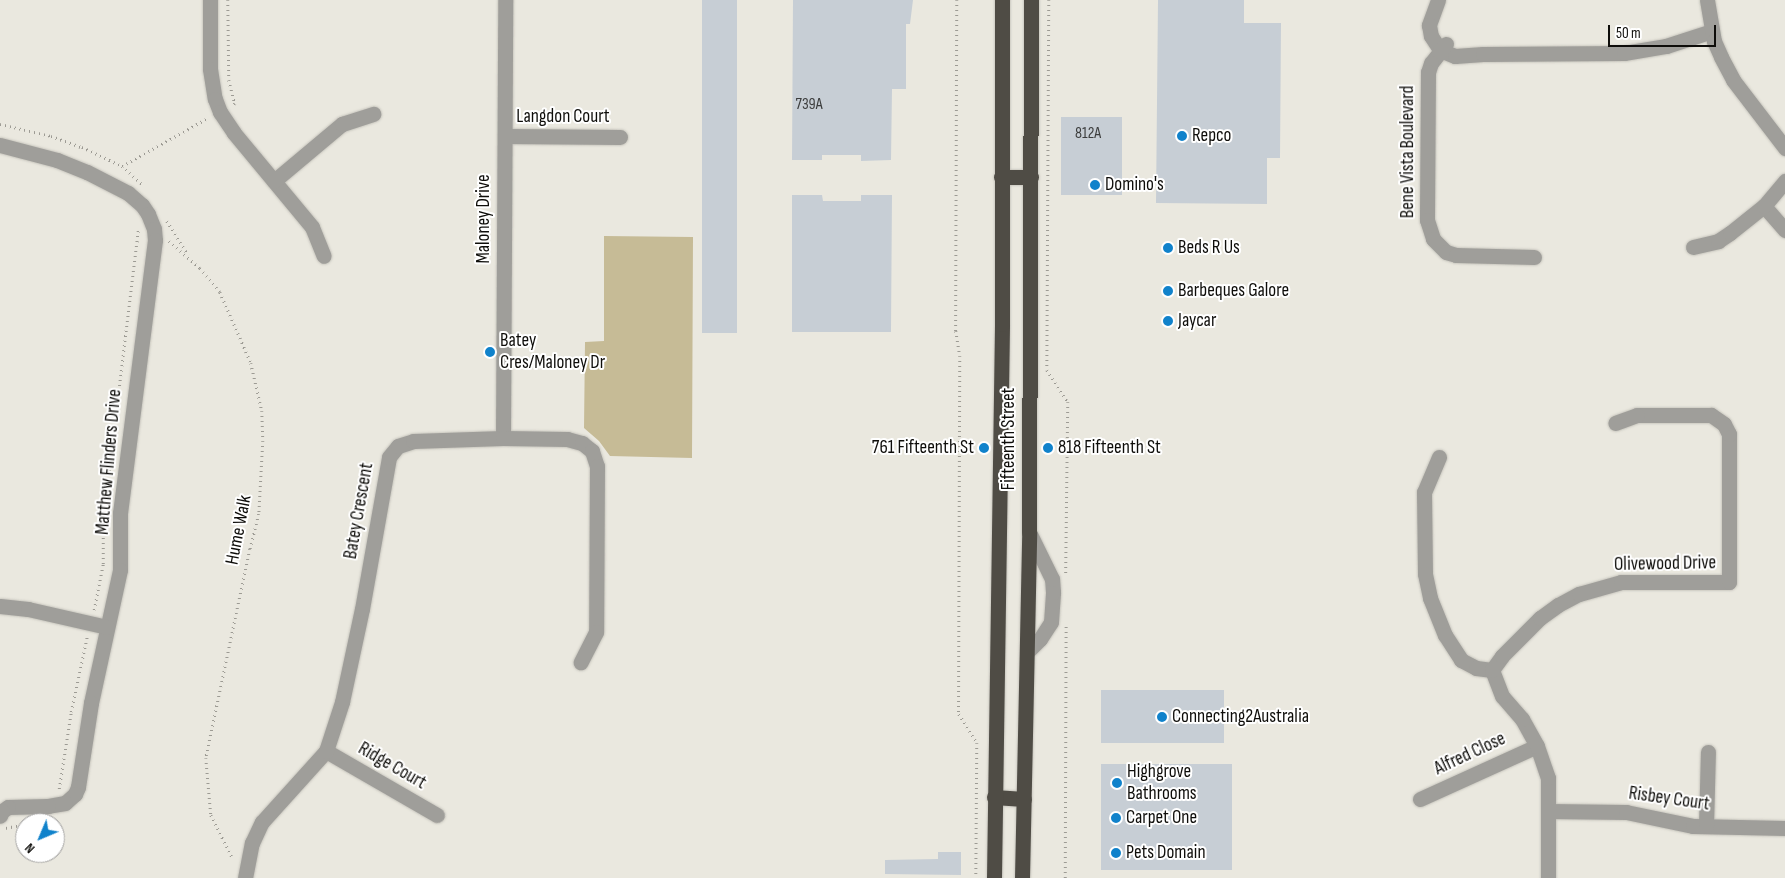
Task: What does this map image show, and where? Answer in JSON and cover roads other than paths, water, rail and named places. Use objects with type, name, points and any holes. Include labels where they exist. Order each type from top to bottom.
[{"type":"highway","name":"Fifteenth Street","points":[[994,878],[1001,373],[1002,0]]},
{"type":"highway","name":"Fifteenth Street","points":[[1022,878],[1029,532],[1031,0]]},
{"type":"highway","points":[[1001,177],[1031,177]]},
{"type":"highway","points":[[994,797],[1024,799]]},
{"type":"street","points":[[210,0],[210,69],[215,99],[220,112],[234,133],[312,227],[324,256]]},
{"type":"street","name":"Maloney Drive","points":[[503,438],[505,0]]},
{"type":"street","points":[[1707,0],[1712,32],[1721,57],[1733,80],[1768,123],[1785,148]]},
{"type":"street","points":[[1436,4],[1438,32],[1443,47],[1483,54],[1624,53],[1666,46],[1712,32]]},
{"type":"street","name":"Bene Vista Boulevard","points":[[1443,47],[1431,63],[1427,83],[1427,220],[1432,239],[1446,252],[1456,255],[1534,257]]},
{"type":"street","points":[[274,181],[342,124],[373,114]]},
{"type":"street","points":[[1768,123],[1785,136]]},
{"type":"street","name":"Langdon Court","points":[[505,136],[620,137]]},
{"type":"street","name":"Matthew Flinders Drive","points":[[0,145],[57,160],[87,172],[128,193],[142,205],[154,229],[120,513],[120,570],[85,736],[78,787],[70,799],[58,806],[8,807],[0,817]]},
{"type":"street","points":[[1693,247],[1718,241],[1774,197],[1785,181]]},
{"type":"street","points":[[1774,197],[1785,230]]},
{"type":"street","name":"Olivewood Drive","points":[[1492,670],[1502,656],[1540,618],[1578,594],[1621,582],[1729,582],[1730,434],[1724,424],[1712,415],[1637,415],[1615,423]]},
{"type":"street","name":"Batey Crescent","points":[[244,878],[252,842],[262,822],[326,751],[342,702],[362,609],[389,457],[398,446],[413,441],[503,438],[567,439],[582,443],[592,451],[598,466],[596,632],[581,662]]},
{"type":"street","points":[[1439,458],[1424,492],[1425,574],[1430,598],[1444,635],[1461,660],[1476,668],[1492,670],[1502,696],[1522,719],[1537,746],[1548,778],[1548,878]]},
{"type":"street","points":[[1027,652],[1040,640],[1051,622],[1054,592],[1052,579],[1029,532]]},
{"type":"street","points":[[0,606],[28,609],[108,627]]},
{"type":"street","name":"Alfred Close","points":[[1420,799],[1537,746]]},
{"type":"street","name":"Ridge Court","points":[[326,751],[437,815]]},
{"type":"street","points":[[1706,826],[1708,752]]},
{"type":"street","name":"Risbey Court","points":[[1548,811],[1626,812],[1693,826],[1785,828]]},
{"type":"place","name":"Repco","points":[[1182,136]]},
{"type":"place","name":"Domino's","points":[[1095,185]]},
{"type":"place","name":"Beds R Us","points":[[1168,248]]},
{"type":"place","name":"Barbeques Galore","points":[[1168,291]]},
{"type":"place","name":"Jaycar","points":[[1168,321]]},
{"type":"place","name":"Batey Cres/Maloney Dr","points":[[490,352]]},
{"type":"place","name":"761 Fifteenth St","points":[[984,448]]},
{"type":"place","name":"818 Fifteenth St","points":[[1048,448]]},
{"type":"place","name":"Connecting2Australia","points":[[1162,717]]},
{"type":"place","name":"Highgrove Bathrooms","points":[[1117,783]]},
{"type":"place","name":"Carpet One","points":[[1116,818]]},
{"type":"place","name":"Pets Domain","points":[[1116,853]]}]
